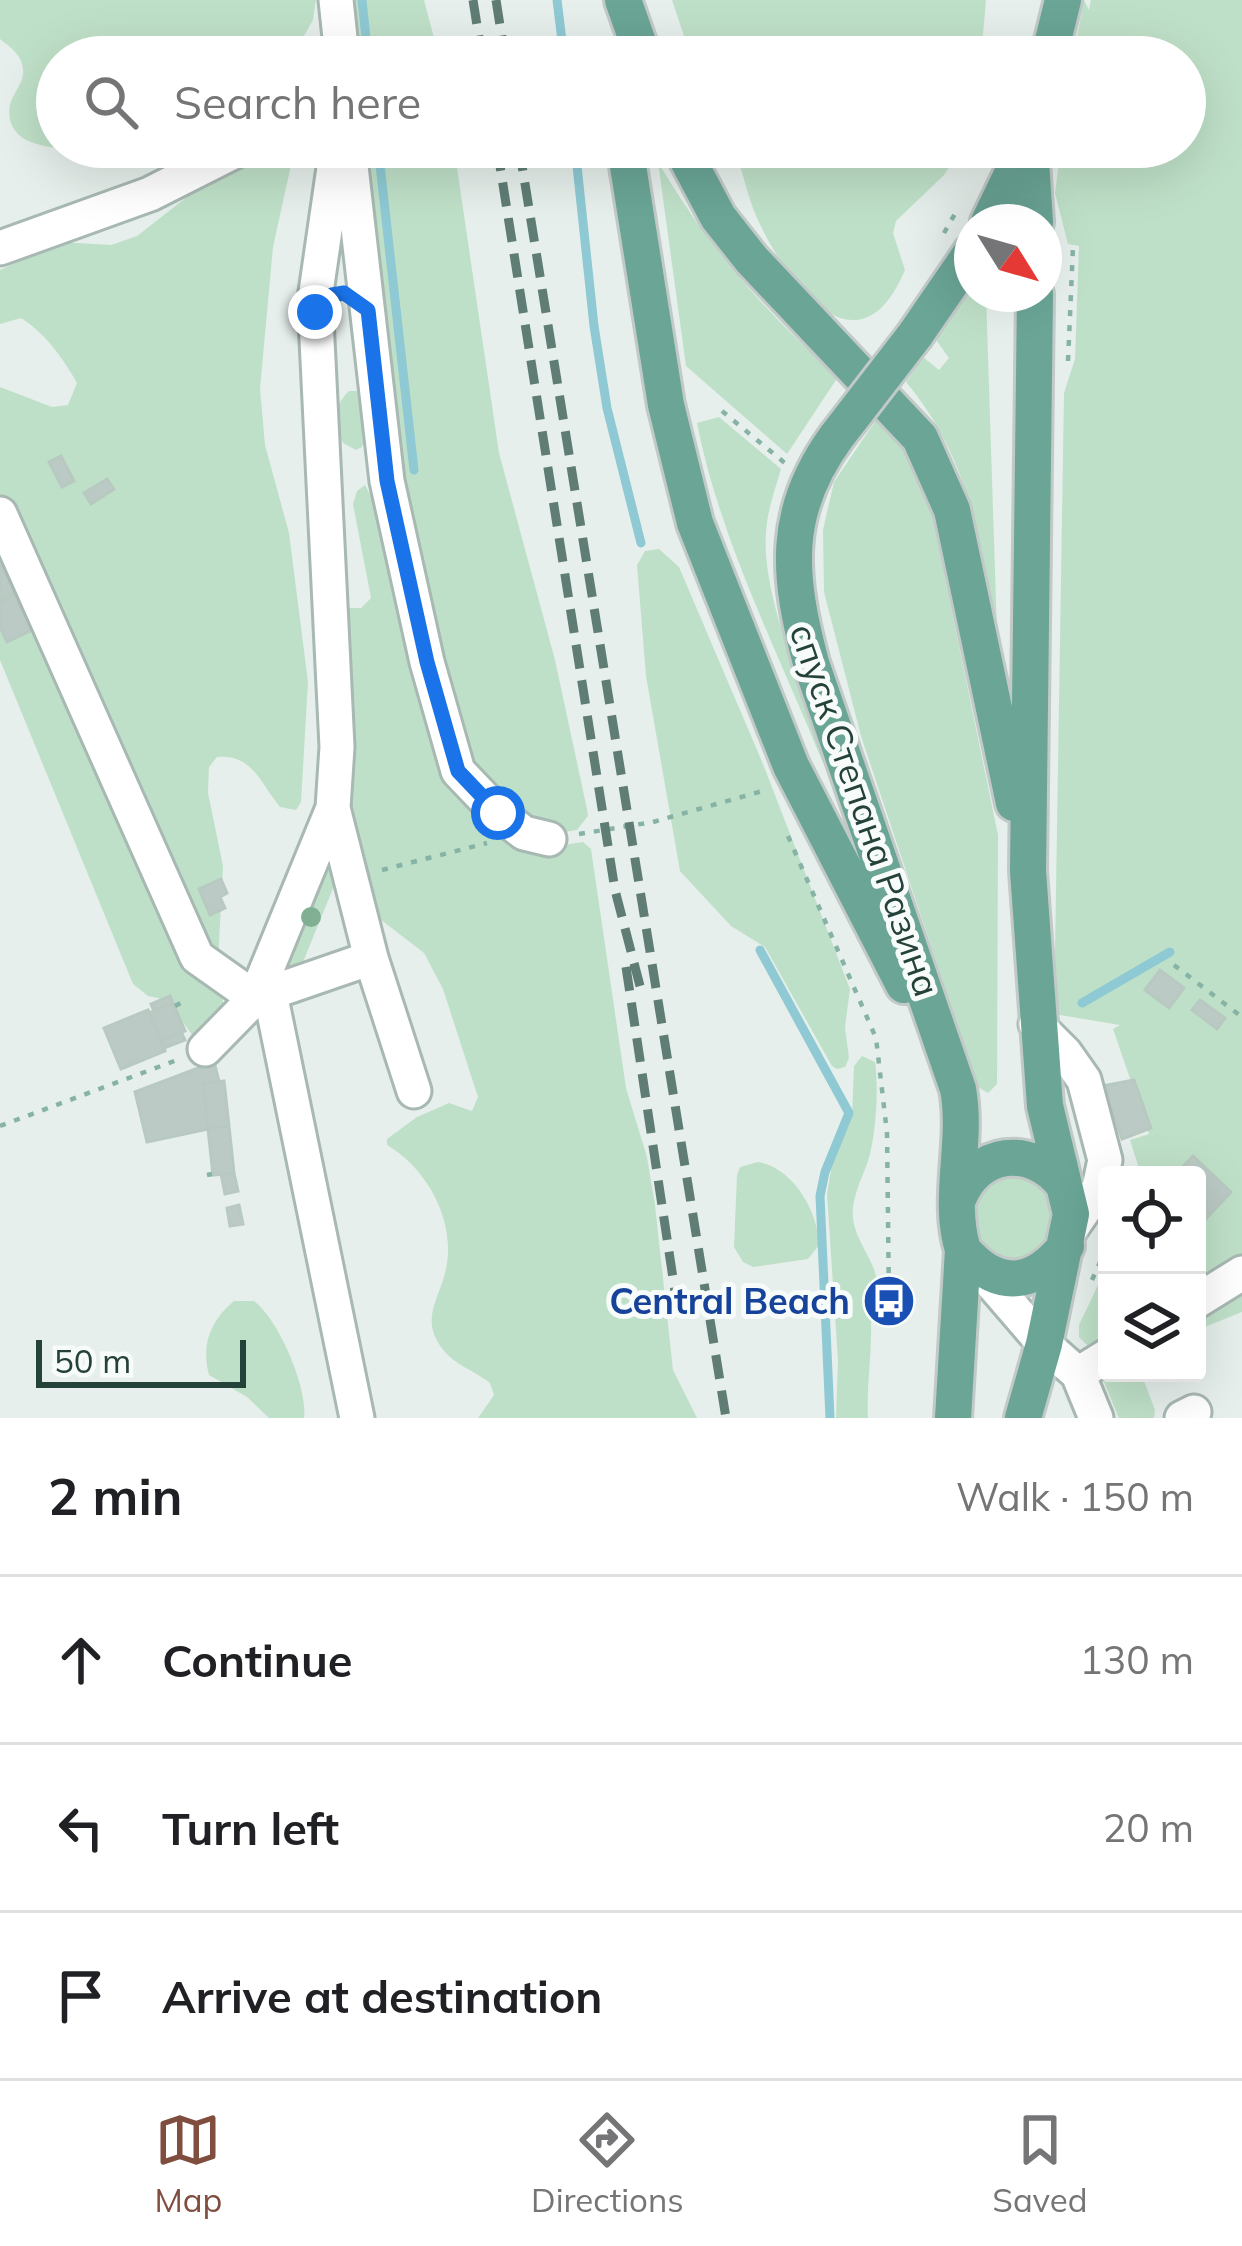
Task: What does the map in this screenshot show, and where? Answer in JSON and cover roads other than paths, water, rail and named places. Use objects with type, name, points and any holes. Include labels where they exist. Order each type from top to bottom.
[{"type":"main road","points":[[610,0],[614,36]]},
{"type":"main road","points":[[622,0],[636,36]]},
{"type":"main road","points":[[1054,36],[1063,0]]},
{"type":"main road","points":[[628,168],[667,405],[694,524],[791,766],[958,1088]]},
{"type":"main road","points":[[692,168],[718,217],[752,260],[920,438],[952,510],[1028,872]]},
{"type":"main road","points":[[998,204],[1017,168]]},
{"type":"main road","points":[[1030,168],[1033,204]]},
{"type":"main road","name":"спуск Степана Разина","points":[[953,1418],[970,1258],[957,1224],[963,1120],[958,1088],[811,663],[794,592],[796,517],[817,464],[954,278]]},
{"type":"main road","points":[[1024,1418],[1068,1238],[1068,1198],[1045,1106],[1036,1024],[1028,872],[1035,312]]},
{"type":"main road","points":[[958,1199],[976,1169],[1004,1156],[1038,1162],[1063,1184]]},
{"type":"main road","points":[[970,1258],[1001,1278],[1028,1277],[1054,1260],[1068,1238]]},
{"type":"street","points":[[336,0],[337,36]]},
{"type":"street","points":[[0,248],[150,194],[201,168]]},
{"type":"street","points":[[334,168],[315,312],[337,747],[333,808],[262,995],[357,1418]]},
{"type":"street","points":[[351,168],[387,481],[427,662],[458,771],[498,813],[537,836]]},
{"type":"street","points":[[315,312],[332,295],[344,293],[368,310]]},
{"type":"street","points":[[0,514],[197,957],[262,995]]},
{"type":"street","points":[[333,808],[371,958],[414,1091]]},
{"type":"street","points":[[205,1049],[262,995],[371,958]]},
{"type":"street","points":[[1036,1024],[1084,1080],[1105,1160],[1099,1188],[1068,1238]]},
{"type":"street","points":[[970,1258],[1044,1344],[1078,1374],[1096,1418]]},
{"type":"street","points":[[1206,1295],[1242,1273]]},
{"type":"street","points":[[1078,1374],[1098,1362]]},
{"type":"waterway","points":[[362,0],[366,36]]},
{"type":"waterway","points":[[557,0],[561,36]]},
{"type":"waterway","points":[[380,168],[414,470]]},
{"type":"waterway","points":[[577,168],[607,408],[641,543]]},
{"type":"waterway","points":[[760,950],[849,1113],[820,1196],[830,1418]]},
{"type":"waterway","points":[[1082,1003],[1170,952]]},
{"type":"railway","points":[[473,0],[479,36]]},
{"type":"railway","points":[[496,0],[502,36]]},
{"type":"railway","points":[[500,168],[615,890],[640,986]]},
{"type":"railway","points":[[522,168],[726,1418]]},
{"type":"railway","points":[[626,967],[679,1318]]},
{"type":"place","name":"Central Beach","points":[[889,1301]]}]
